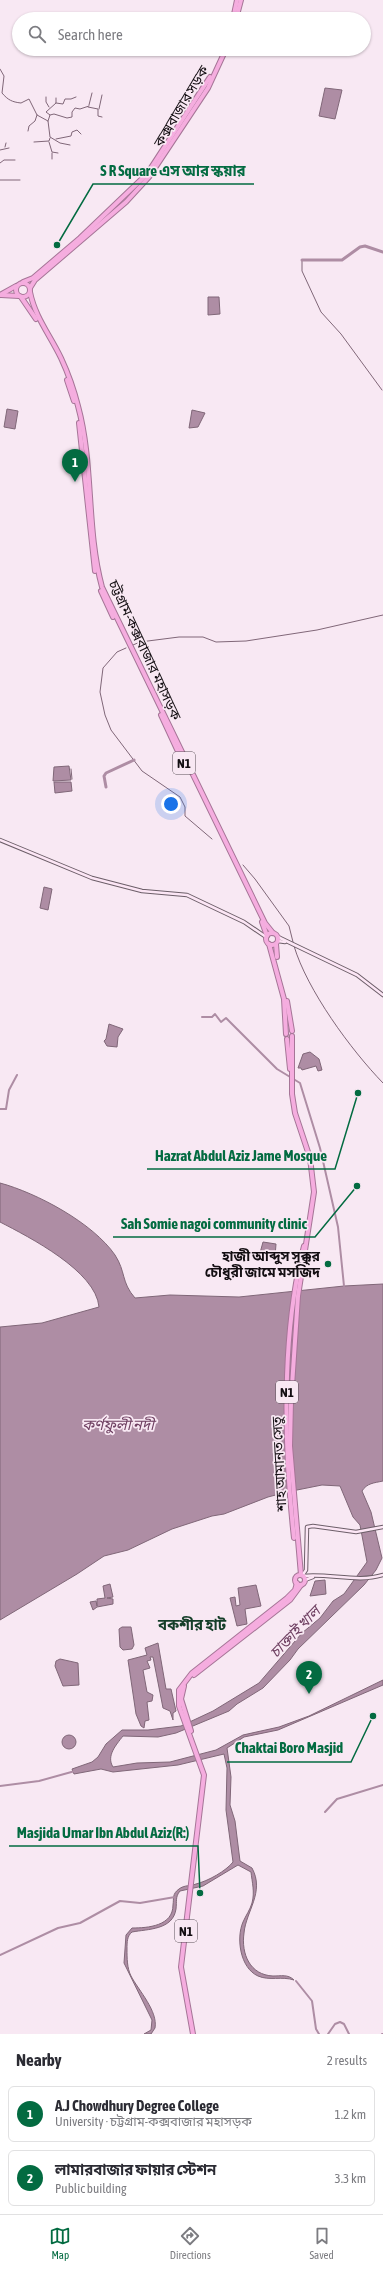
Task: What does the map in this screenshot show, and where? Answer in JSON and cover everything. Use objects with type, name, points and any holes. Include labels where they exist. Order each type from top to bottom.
[{"type":"highway","points":[[235,12],[238,0]]},
{"type":"highway","points":[[238,12],[241,0]]},
{"type":"highway","name":"কক্সবাজার সড়ক","points":[[23,282],[34,278],[80,238],[147,174],[205,87],[220,56]]},
{"type":"highway","name":"কক্সবাজার সড়ক","points":[[30,290],[35,280],[126,202],[150,177],[208,88],[223,56]]},
{"type":"highway","points":[[23,282],[28,284],[30,290],[27,296],[0,295],[23,282]]},
{"type":"highway","points":[[17,286],[16,291],[20,296]]},
{"type":"highway","name":"চট্টগ্রাম-কক্সবাজার মহাসড়ক","points":[[30,290],[33,308],[61,357],[78,407],[86,451],[95,558],[102,587],[265,923],[273,933]]},
{"type":"highway","name":"চট্টগ্রাম-কক্সবাজার মহাসড়ক","points":[[20,296],[58,357],[76,408],[84,460],[92,559],[99,588],[267,937]]},
{"type":"highway","points":[[267,937],[273,933]]},
{"type":"highway","name":"N1","points":[[273,933],[277,941],[276,960],[284,999],[291,1079]]},
{"type":"highway","name":"N1","points":[[267,937],[276,960],[292,1034],[291,1079]]},
{"type":"highway","points":[[270,944],[277,941]]},
{"type":"highway","name":"শাহ আমানত সেতু","points":[[291,1079],[293,1113],[308,1158],[311,1175],[311,1204],[295,1295],[287,1401],[294,1521],[302,1577]]},
{"type":"highway","name":"N1","points":[[299,1584],[295,1579],[302,1577]]},
{"type":"highway","name":"N1","points":[[194,2034],[183,1974],[191,1895],[206,1779],[198,1751],[185,1720],[182,1706],[182,1691],[189,1680],[204,1665],[290,1600],[302,1577]]},
{"type":"main road","points":[[0,840],[92,878],[142,891],[187,895],[244,922],[267,937]]},
{"type":"main road","points":[[277,941],[288,942],[357,975],[383,995]]},
{"type":"main road","points":[[302,1577],[306,1570],[306,1527],[313,1526],[356,1532],[383,1527]]},
{"type":"main road","points":[[302,1577],[336,1575],[351,1578],[380,1576]]},
{"type":"water","points":[[325,88],[342,90],[335,119],[319,116]]},
{"type":"water","points":[[208,297],[219,297],[220,314],[208,315]]},
{"type":"water","points":[[7,409],[18,411],[15,429],[4,427]]},
{"type":"water","points":[[192,410],[205,413],[198,427],[189,428]]},
{"type":"water","points":[[69,766],[71,780],[53,781],[54,767]]},
{"type":"water","points":[[54,782],[71,782],[72,791],[55,793]]},
{"type":"water","points":[[44,887],[52,889],[48,910],[40,908]]},
{"type":"water","points":[[109,1024],[123,1029],[118,1037],[117,1047],[107,1046],[104,1041],[106,1039]]},
{"type":"water","points":[[310,1052],[319,1059],[322,1070],[318,1071],[316,1066],[302,1070],[301,1068],[298,1068],[303,1054]]},
{"type":"water","name":"কর্ণফুলী নদী","points":[[0,1183],[47,1202],[79,1221],[93,1232],[115,1255],[121,1267],[125,1282],[135,1298],[170,1295],[239,1297],[344,1286],[383,1284],[383,1481],[368,1485],[362,1491],[371,1512],[382,1558],[376,1570],[364,1585],[298,1649],[290,1660],[263,1688],[237,1704],[229,1711],[176,1733],[158,1737],[123,1736],[111,1755],[111,1763],[113,1767],[137,1763],[170,1762],[216,1750],[243,1735],[279,1727],[309,1716],[383,1680],[383,1685],[278,1730],[244,1737],[227,1748],[231,1777],[230,1805],[235,1821],[240,1861],[252,1868],[257,1885],[254,1901],[245,1925],[243,1941],[246,1956],[258,1972],[265,1975],[287,1976],[294,1980],[258,1976],[252,1972],[243,1960],[240,1944],[241,1929],[252,1903],[253,1891],[251,1872],[238,1865],[203,1886],[180,1891],[177,1897],[174,1916],[165,1925],[152,1929],[132,1932],[129,1935],[127,1959],[129,1970],[154,2015],[155,2028],[151,2034],[144,2034],[151,2030],[152,2020],[124,1963],[126,1935],[132,1928],[152,1926],[164,1922],[172,1912],[174,1896],[177,1891],[183,1887],[201,1883],[211,1878],[226,1869],[233,1862],[226,1810],[227,1768],[224,1754],[178,1765],[113,1772],[101,1769],[74,1774],[72,1769],[92,1762],[98,1757],[106,1744],[122,1730],[148,1730],[181,1726],[213,1711],[259,1683],[302,1633],[320,1618],[333,1601],[344,1594],[367,1562],[360,1525],[353,1517],[340,1486],[322,1485],[268,1497],[224,1514],[212,1516],[172,1529],[128,1550],[104,1556],[0,1620],[0,1327],[42,1323],[99,1307],[95,1294],[74,1268],[43,1246],[0,1222]]},
{"type":"water","points":[[263,1242],[276,1244],[275,1257],[273,1259],[260,1253]]},
{"type":"water","points":[[325,1580],[326,1594],[310,1596],[315,1581]]},
{"type":"water","points":[[110,1584],[113,1597],[107,1598],[113,1599],[113,1604],[97,1607],[93,1610],[90,1602],[96,1601],[97,1606],[97,1599],[105,1598],[103,1586]]},
{"type":"water","points":[[256,1585],[261,1606],[245,1609],[247,1624],[237,1626],[230,1598],[235,1597],[236,1606],[240,1605],[238,1588]]},
{"type":"water","points":[[122,1627],[131,1627],[134,1645],[132,1649],[123,1650],[120,1647],[119,1629]]},
{"type":"water","points":[[158,1643],[166,1689],[171,1689],[176,1711],[173,1713],[173,1720],[170,1711],[163,1708],[153,1657],[150,1657],[151,1660],[147,1661],[150,1668],[143,1670],[147,1692],[153,1695],[152,1701],[147,1702],[149,1720],[145,1721],[144,1728],[141,1726],[136,1714],[128,1660],[147,1655],[145,1648]]},
{"type":"water","points":[[60,1659],[78,1663],[79,1685],[63,1686],[55,1666],[56,1661]]},
{"type":"water","points":[[66,1735],[72,1735],[76,1739],[76,1745],[72,1749],[66,1749],[62,1745],[62,1739]]},
{"type":"waterway","points":[[0,69],[4,76],[2,93],[10,100],[18,103],[29,99],[37,115],[48,121],[50,137],[60,143],[70,145]]},
{"type":"waterway","points":[[89,105],[92,93]]},
{"type":"waterway","points":[[99,109],[102,95]]},
{"type":"waterway","points":[[46,97],[46,102],[49,107]]},
{"type":"waterway","points":[[56,103],[63,104],[65,99],[76,97]]},
{"type":"waterway","points":[[48,121],[50,115],[46,112],[56,103],[56,98]]},
{"type":"waterway","points":[[50,115],[54,114],[67,118],[72,117],[72,112],[75,108],[80,109],[89,106]]},
{"type":"waterway","points":[[88,107],[98,109],[98,116],[102,117]]},
{"type":"waterway","points":[[28,131],[29,126],[35,121],[37,115]]},
{"type":"waterway","points":[[56,139],[71,136],[72,132],[77,130],[81,134]]},
{"type":"waterway","points":[[34,142],[49,141],[50,138]]},
{"type":"waterway","points":[[49,142],[52,152],[58,153]]},
{"type":"waterway","points":[[5,147],[6,143]]},
{"type":"waterway","points":[[0,150],[9,148]]},
{"type":"waterway","points":[[52,153],[52,159]]},
{"type":"waterway","points":[[0,163],[4,160],[15,160]]},
{"type":"waterway","points":[[0,180],[20,180]]},
{"type":"waterway","points":[[302,260],[342,260],[360,247],[365,246],[383,252]]},
{"type":"waterway","points":[[302,260],[302,271],[321,312],[341,334],[382,390]]},
{"type":"waterway","points":[[133,645],[140,642],[179,637],[203,637],[216,642],[246,641],[317,630],[383,615]]},
{"type":"waterway","points":[[126,648],[117,652],[103,668],[100,692],[105,715],[111,730],[142,771],[180,797],[185,807],[185,816],[212,839]]},
{"type":"waterway","points":[[106,787],[104,776],[106,773],[134,760]]},
{"type":"waterway","points":[[71,769],[72,779]]},
{"type":"waterway","points":[[243,865],[289,926],[293,942]]},
{"type":"waterway","points":[[294,946],[309,981],[331,1019],[357,1054],[383,1083]]},
{"type":"waterway","points":[[202,1017],[212,1017],[215,1014],[221,1022],[226,1018],[277,1069],[300,1083],[320,1148],[338,1227],[344,1286]]},
{"type":"waterway","points":[[0,1109],[6,1109],[9,1090],[17,1075]]},
{"type":"waterway","points":[[0,1786],[39,1781],[75,1771]]},
{"type":"waterway","points":[[325,1812],[337,1799],[383,1785]]},
{"type":"waterway","points":[[0,1955],[58,1928],[80,1923],[120,1901],[140,1903],[175,1897]]},
{"type":"waterway","points":[[296,1981],[312,2001],[316,2029],[319,2034]]},
{"type":"waterway","points":[[328,2034],[335,2024],[340,2022],[344,2024],[349,2034]]},
{"type":"place","name":"S R Square এস আর স্কয়ার","points":[[57,245]]},
{"type":"place","name":"A.J Chowdhury Degree College","points":[[75,482]]},
{"type":"place","name":"Hazrat Abdul Aziz Jame Mosque","points":[[358,1093]]},
{"type":"place","name":"Sah Somie nagoi community clinic","points":[[357,1186]]},
{"type":"place","name":"হাজী আব্দুস সুক্কুর চৌধুরী জামে মসজিদ","points":[[328,1264]]},
{"type":"place","name":"লামারবাজার ফায়ার স্টেশন","points":[[309,1694]]},
{"type":"place","name":"Chaktai Boro Masjid","points":[[373,1716]]},
{"type":"place","name":"Masjida Umar Ibn Abdul Aziz(R:)","points":[[200,1893]]},
{"type":"district","name":"বকশীর হাট","points":[[192,1625]]},
{"type":"water label","name":"চাক্তাই খাল","points":[[295,1632]]}]
